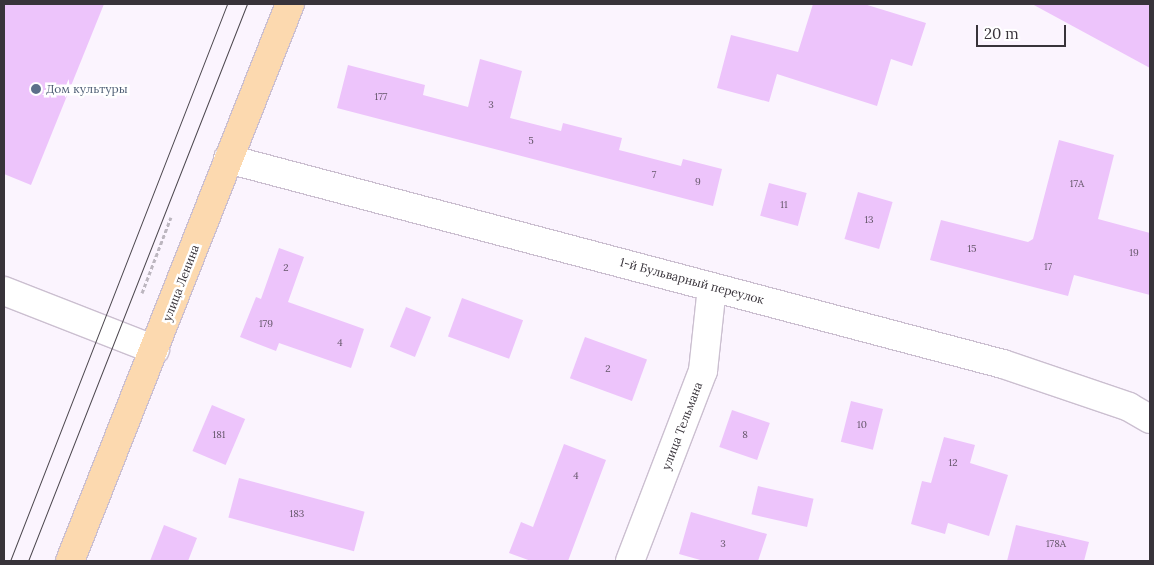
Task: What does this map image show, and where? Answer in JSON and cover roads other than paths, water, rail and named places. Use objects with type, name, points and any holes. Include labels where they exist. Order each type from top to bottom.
[{"type":"main road","name":"улица Ленина","points":[[70,561],[155,350],[290,4]]},
{"type":"street","name":"1-й Бульварный переулок","points":[[228,159],[1003,364],[1129,407],[1150,419]]},
{"type":"street","name":"улица Тельмана","points":[[630,561],[704,371],[712,286]]},
{"type":"street","points":[[4,292],[155,350]]},
{"type":"tram line","points":[[10,561],[227,4]]},
{"type":"tram line","points":[[28,561],[247,4]]},
{"type":"place","name":"Дом культуры","points":[[36,89]]}]
